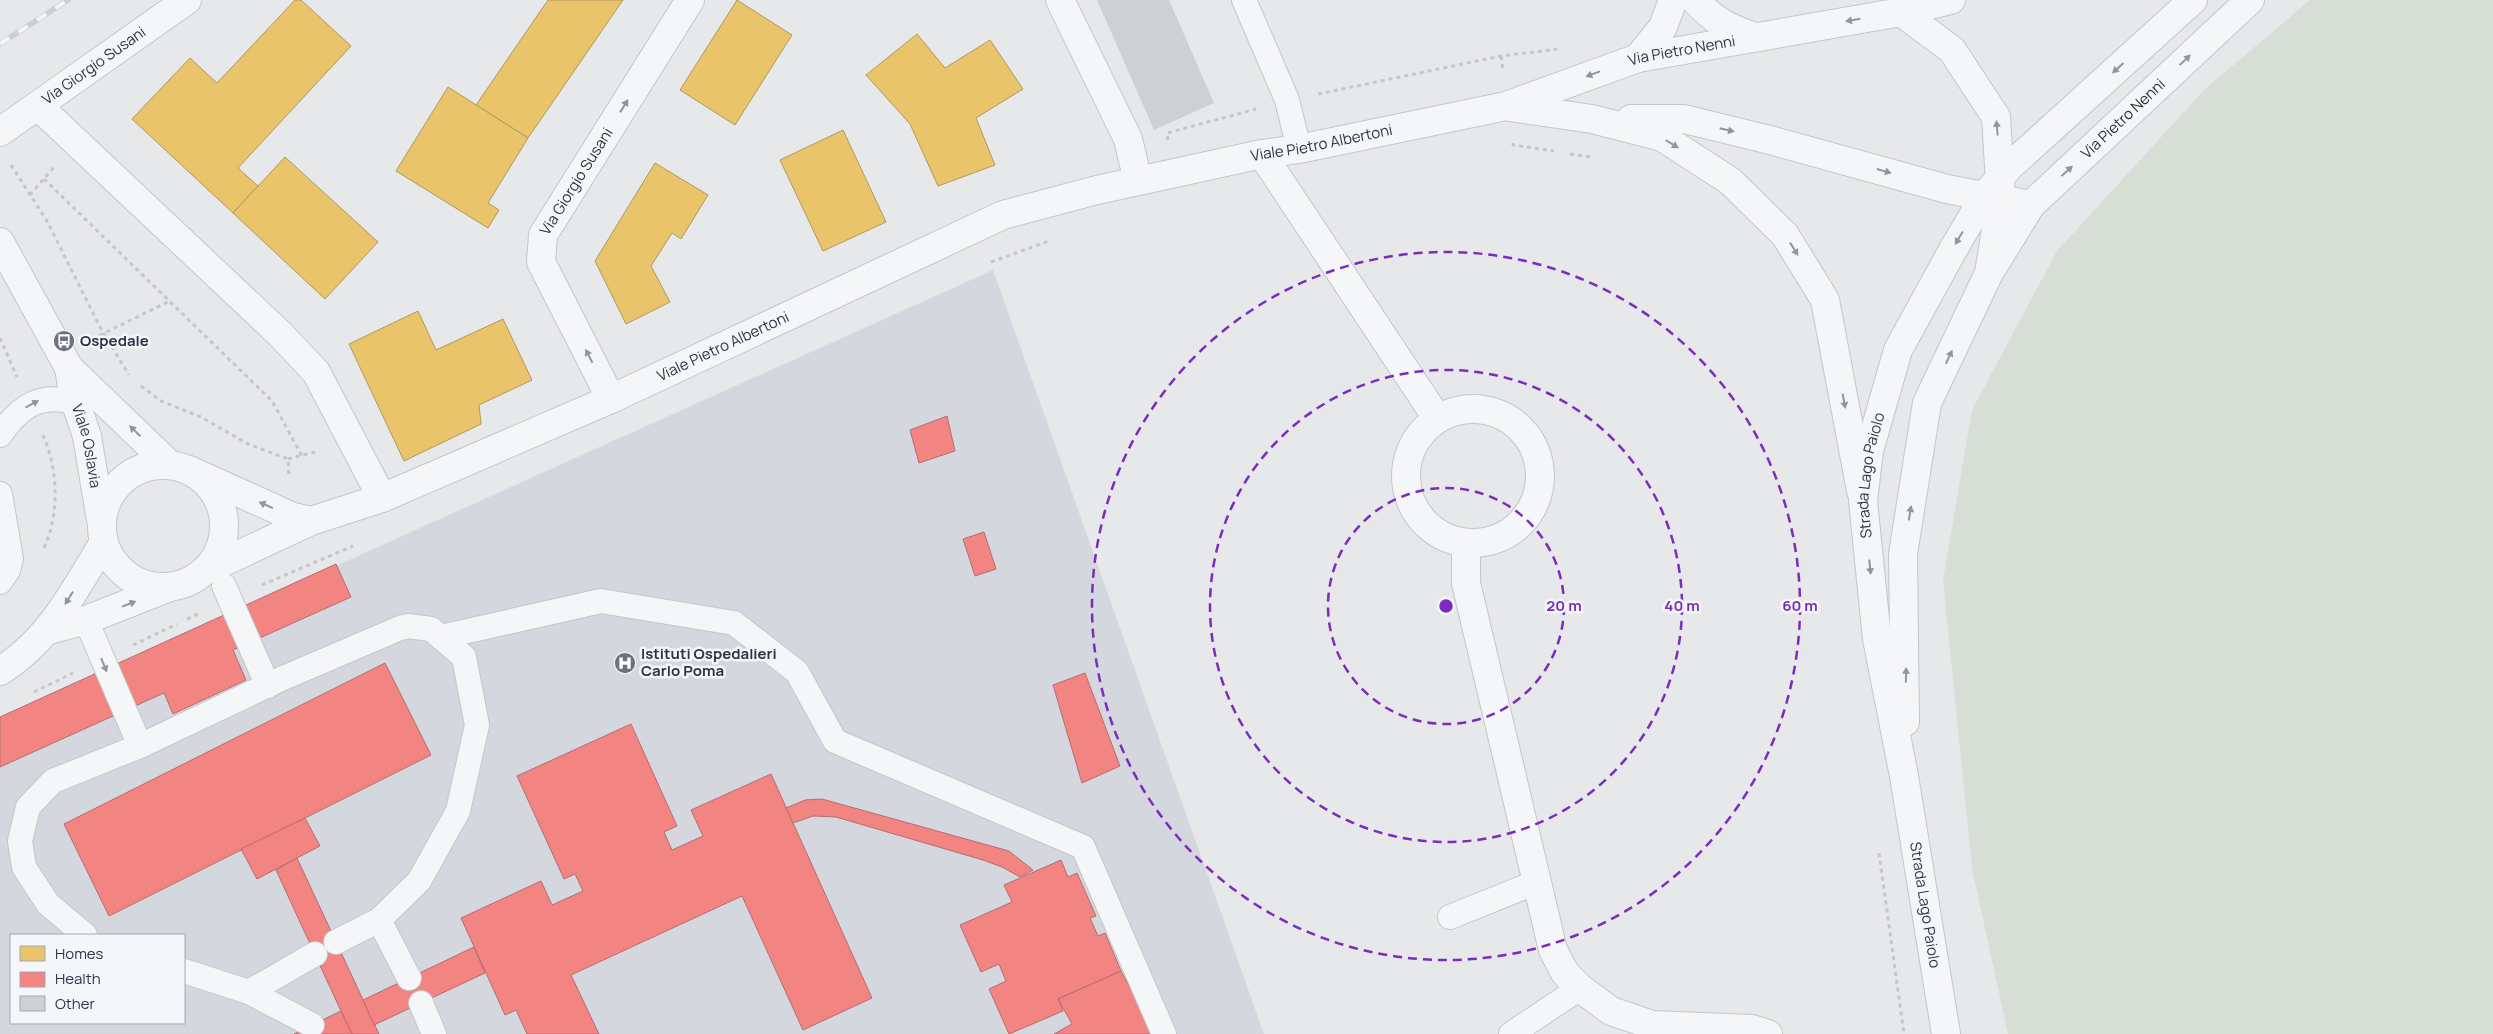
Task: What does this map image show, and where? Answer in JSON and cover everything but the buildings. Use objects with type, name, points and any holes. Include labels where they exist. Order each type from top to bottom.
[{"type":"street","name":"Via Giorgio Susani","points":[[0,132],[187,0]]},
{"type":"street","name":"Via Giorgio Susani","points":[[611,399],[541,262],[543,235],[690,0]]},
{"type":"street","points":[[1060,0],[1128,139],[1138,181]]},
{"type":"street","points":[[1638,58],[1663,27],[1673,0]]},
{"type":"street","points":[[1695,0],[1705,11],[1729,28],[1755,37]]},
{"type":"street","name":"Via Pietro Nenni","points":[[1506,106],[1638,58],[1901,12],[1951,0]]},
{"type":"street","points":[[1995,191],[2193,0]]},
{"type":"street","name":"Via Pietro Nenni","points":[[2031,205],[2250,0]]},
{"type":"street","points":[[1901,12],[1952,50],[1996,117],[1995,191],[1989,273]]},
{"type":"street","points":[[38,106],[280,334],[316,372],[382,498]]},
{"type":"street","points":[[1506,106],[1592,119],[1662,137],[1730,181],[1785,235],[1825,300],[1863,501]]},
{"type":"street","name":"Viale Pietro Albertoni","points":[[214,579],[300,523],[382,498],[611,399],[1003,215],[1138,181],[1262,154],[1299,149],[1506,106]]},
{"type":"street","points":[[1592,119],[1684,119],[1770,140],[1946,189],[1995,191],[2031,205]]},
{"type":"street","points":[[1262,154],[1438,418]]},
{"type":"street","name":"Strada Lago Paiolo","points":[[1946,1034],[1904,776],[1877,639],[1863,501],[1869,451],[1898,350],[1954,248],[1995,191]]},
{"type":"street","name":"Strada Lago Paiolo","points":[[1904,776],[1906,664],[1903,554],[1928,403],[1989,273],[2031,205]]},
{"type":"street","name":"Viale Oslavia","points":[[0,242],[69,368],[76,402],[87,436],[103,533]]},
{"type":"street","name":"Viale Oslavia","points":[[69,368],[179,468]]},
{"type":"street","points":[[1479,408],[1500,414],[1518,425],[1531,441],[1539,461],[1541,482],[1535,503],[1523,521],[1506,535],[1487,542],[1466,543],[1446,538],[1430,528],[1417,513],[1408,495],[1406,473],[1410,452],[1421,433],[1438,418],[1458,410],[1479,408]]},
{"type":"street","points":[[0,672],[21,659],[49,630],[103,533],[107,504],[116,487],[130,474],[148,466],[179,468],[300,523]]},
{"type":"street","points":[[49,630],[86,620],[173,586],[190,581],[214,579],[217,555],[224,535],[223,514],[216,495],[203,479],[179,468]]},
{"type":"street","points":[[103,533],[113,560],[126,574],[144,584],[158,587],[173,586]]},
{"type":"street","points":[[1466,543],[1466,583],[1553,950],[1565,973],[1580,988],[1611,1011],[1652,1025],[1752,1029],[1768,1034]]},
{"type":"lane","points":[[1244,0],[1287,100],[1299,149]]},
{"type":"lane","points":[[0,435],[11,419],[30,405],[45,398],[58,397],[76,402]]},
{"type":"lane","points":[[0,494],[10,559],[8,570],[0,582]]},
{"type":"lane","points":[[214,579],[268,686]]},
{"type":"lane","points":[[442,637],[601,600],[734,622],[797,672],[835,741],[1083,847],[1164,1034]]},
{"type":"lane","points":[[86,620],[140,746]]},
{"type":"lane","points":[[84,934],[48,904],[24,867],[20,841],[28,807],[53,781],[140,746],[268,686],[400,628],[408,626],[426,628],[442,637],[464,658],[477,725],[458,811],[419,880],[379,920],[336,942]]},
{"type":"lane","points":[[1450,917],[1537,882]]},
{"type":"lane","points":[[379,920],[409,978]]},
{"type":"lane","points":[[249,992],[315,954]]},
{"type":"lane","points":[[185,971],[249,992],[312,1025]]},
{"type":"lane","points":[[1512,1034],[1580,988]]},
{"type":"lane","points":[[421,1003],[434,1034]]},
{"type":"path","points":[[1513,145],[1557,152]]},
{"type":"path","points":[[1566,153],[1601,159]]},
{"type":"path","points":[[10,164],[47,221],[100,327],[130,377]]},
{"type":"path","points":[[44,179],[272,401],[302,456]]},
{"type":"path","points":[[138,383],[160,401],[201,417],[248,444],[288,459],[300,523],[298,570]]},
{"type":"path","points":[[1878,851],[1904,1034]]},
{"type":"shaded area","points":[[2310,0],[2493,0],[2493,1034],[2008,1034],[1972,868],[1943,580],[1972,410],[2057,251],[2204,90]]},
{"type":"shaded area","name":"Istituti Ospedalieri Carlo Poma","points":[[993,270],[1264,1034],[0,1034],[0,717]]},
{"type":"railway","points":[[0,44],[68,0]]},
{"type":"place","name":"Ospedale","points":[[64,341]]},
{"type":"place","name":"Istituti Ospedalieri Carlo Poma","points":[[625,663]]}]
